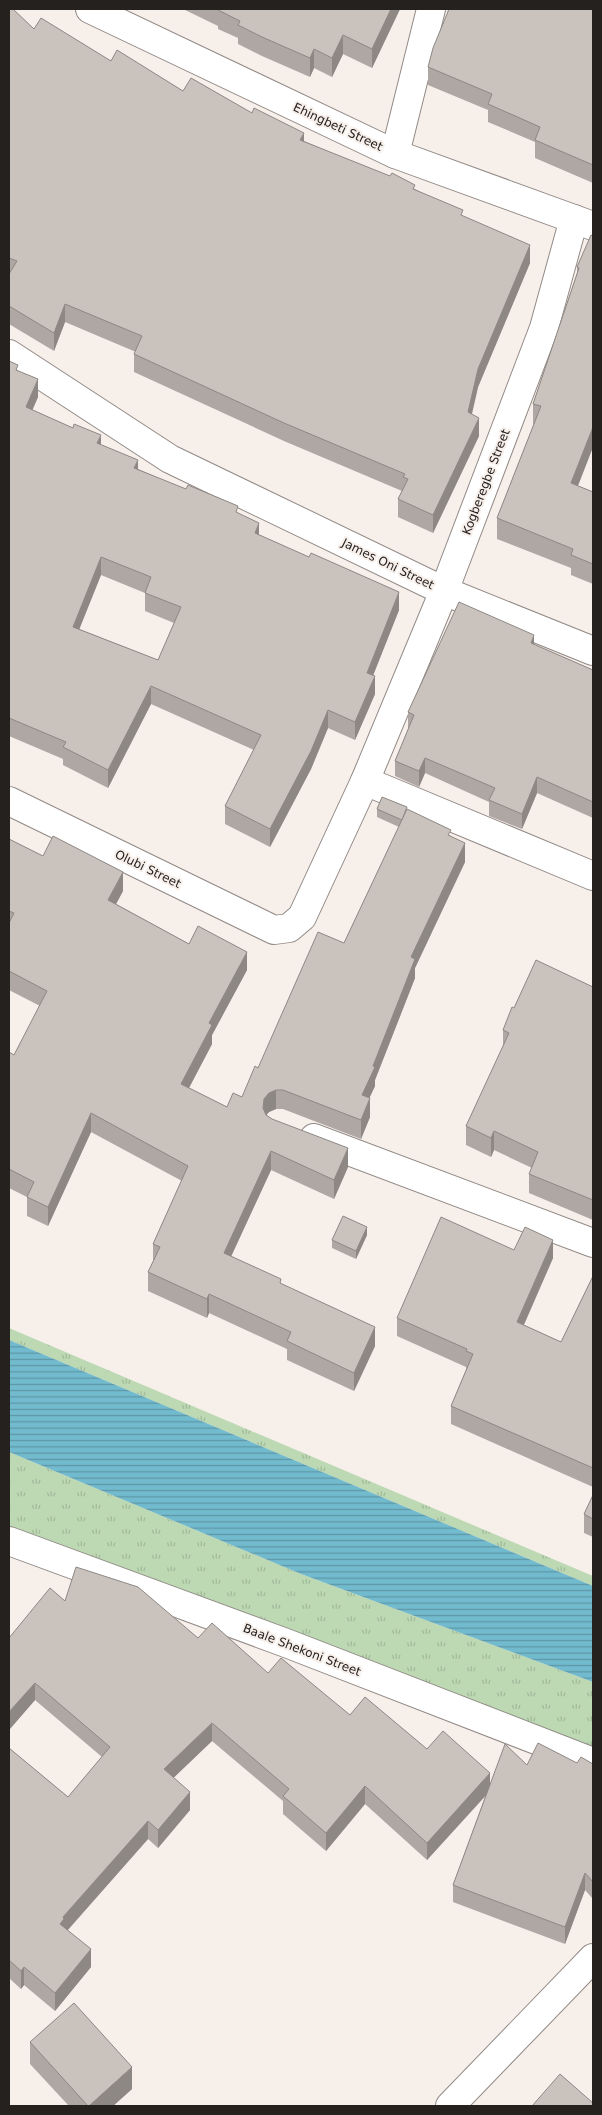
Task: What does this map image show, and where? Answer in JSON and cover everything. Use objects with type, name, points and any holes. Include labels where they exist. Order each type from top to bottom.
[{"type":"street","name":"Ehingbeti Street","points":[[90,9],[395,154],[583,223]]},
{"type":"street","points":[[395,154],[431,9]]},
{"type":"street","name":"Kogberegbe Street","points":[[444,591],[583,223]]},
{"type":"street","name":"James Oni Street","points":[[9,354],[170,459],[444,591],[365,782],[302,916],[289,928]]},
{"type":"street","points":[[444,591],[593,651]]},
{"type":"street","points":[[365,782],[593,876]]},
{"type":"street","name":"Olubi Street","points":[[9,801],[274,930],[289,928]]},
{"type":"street","points":[[288,1128],[593,1244]]},
{"type":"street","name":"Baale Shekoni Street","points":[[9,1541],[295,1647],[593,1762]]},
{"type":"street","points":[[450,2106],[593,1958]]},
{"type":"green space","points":[[9,1328],[593,1576],[593,1586],[9,1340]]},
{"type":"green space","points":[[9,1452],[301,1574],[593,1682],[593,1760],[9,1534]]},
{"type":"water","points":[[9,1340],[593,1586],[593,1682],[301,1574],[9,1452]]},
{"type":"building","points":[[9,9],[13,9],[34,29],[41,18],[111,61],[117,50],[183,91],[191,78],[252,113],[254,108],[304,133],[300,140],[390,176],[392,173],[415,185],[413,189],[463,210],[461,215],[530,245],[478,369],[468,412],[479,418],[433,515],[398,499],[408,479],[403,477],[405,474],[284,423],[134,354],[142,336],[65,304],[54,333],[9,306],[9,274],[17,261],[9,258]]},
{"type":"building","points":[[219,9],[391,9],[372,49],[343,35],[332,58],[314,49],[310,58],[238,25],[240,21]]},
{"type":"building","points":[[449,9],[593,9],[593,165],[535,140],[540,127],[488,104],[492,94],[428,67],[433,48]]},
{"type":"building","points":[[591,235],[593,236],[593,427],[571,483],[593,492],[593,564],[571,555],[573,549],[497,518],[541,406],[533,404],[579,268],[577,267]]},
{"type":"building","points":[[9,361],[18,365],[16,370],[38,379],[26,407],[73,428],[74,424],[101,435],[97,443],[138,460],[134,468],[186,489],[188,485],[238,506],[236,512],[259,523],[255,533],[309,557],[311,553],[399,592],[367,673],[375,676],[355,722],[328,710],[311,751],[270,829],[225,806],[261,735],[151,686],[108,770],[63,747],[66,742],[9,718]],"holes":[[[101,557],[151,577],[145,593],[181,607],[158,660],[73,627]]]},
{"type":"building","points":[[459,602],[534,635],[531,643],[593,670],[593,802],[537,777],[522,814],[489,800],[495,788],[425,758],[419,771],[395,761],[414,715],[408,712]]},
{"type":"building","points":[[382,797],[407,807],[402,820],[377,809]]},
{"type":"building","points":[[407,809],[451,830],[448,835],[465,843],[411,957],[415,959],[373,1066],[375,1067],[362,1095],[370,1098],[361,1120],[283,1090],[269,1093],[264,1099],[263,1108],[266,1115],[348,1148],[334,1180],[271,1151],[224,1253],[281,1279],[280,1283],[375,1327],[354,1373],[287,1341],[291,1332],[209,1294],[207,1299],[148,1272],[160,1247],[153,1244],[188,1166],[91,1113],[48,1207],[27,1197],[34,1182],[9,1169],[9,1052],[14,1055],[47,991],[9,971],[9,923],[14,913],[9,911],[9,839],[43,856],[53,836],[123,872],[108,900],[189,944],[198,926],[247,952],[209,1023],[212,1025],[181,1084],[227,1107],[233,1093],[242,1097],[255,1066],[258,1068],[318,932],[344,943]]},
{"type":"building","points":[[536,960],[593,987],[593,1200],[529,1174],[538,1152],[494,1131],[491,1138],[466,1126],[509,1033],[503,1030],[512,1007],[514,1008]]},
{"type":"building","points":[[343,1216],[367,1227],[356,1251],[332,1240]]},
{"type":"building","points":[[441,1217],[514,1250],[525,1227],[553,1240],[517,1322],[561,1342],[593,1276],[593,1468],[451,1406],[473,1354],[466,1351],[467,1349],[397,1318]]},
{"type":"building","points":[[593,1495],[593,1519],[584,1514]]},
{"type":"building","points":[[76,1567],[138,1587],[198,1638],[212,1623],[268,1673],[281,1658],[350,1715],[365,1697],[427,1749],[443,1731],[490,1773],[427,1843],[365,1786],[326,1833],[283,1796],[289,1789],[212,1723],[164,1769],[190,1792],[158,1830],[148,1821],[63,1917],[64,1919],[60,1924],[91,1949],[55,1993],[24,1967],[21,1971],[9,1960],[9,1748],[68,1797],[110,1747],[35,1683],[9,1712],[9,1638],[50,1588],[65,1601]]},
{"type":"building","points":[[538,1743],[577,1763],[581,1757],[593,1764],[593,1882],[585,1873],[565,1927],[453,1885],[505,1744],[527,1765]]},
{"type":"building","points":[[74,2003],[132,2067],[89,2106],[30,2042]]},
{"type":"building","points":[[560,2074],[593,2103],[593,2106],[532,2106]]}]
